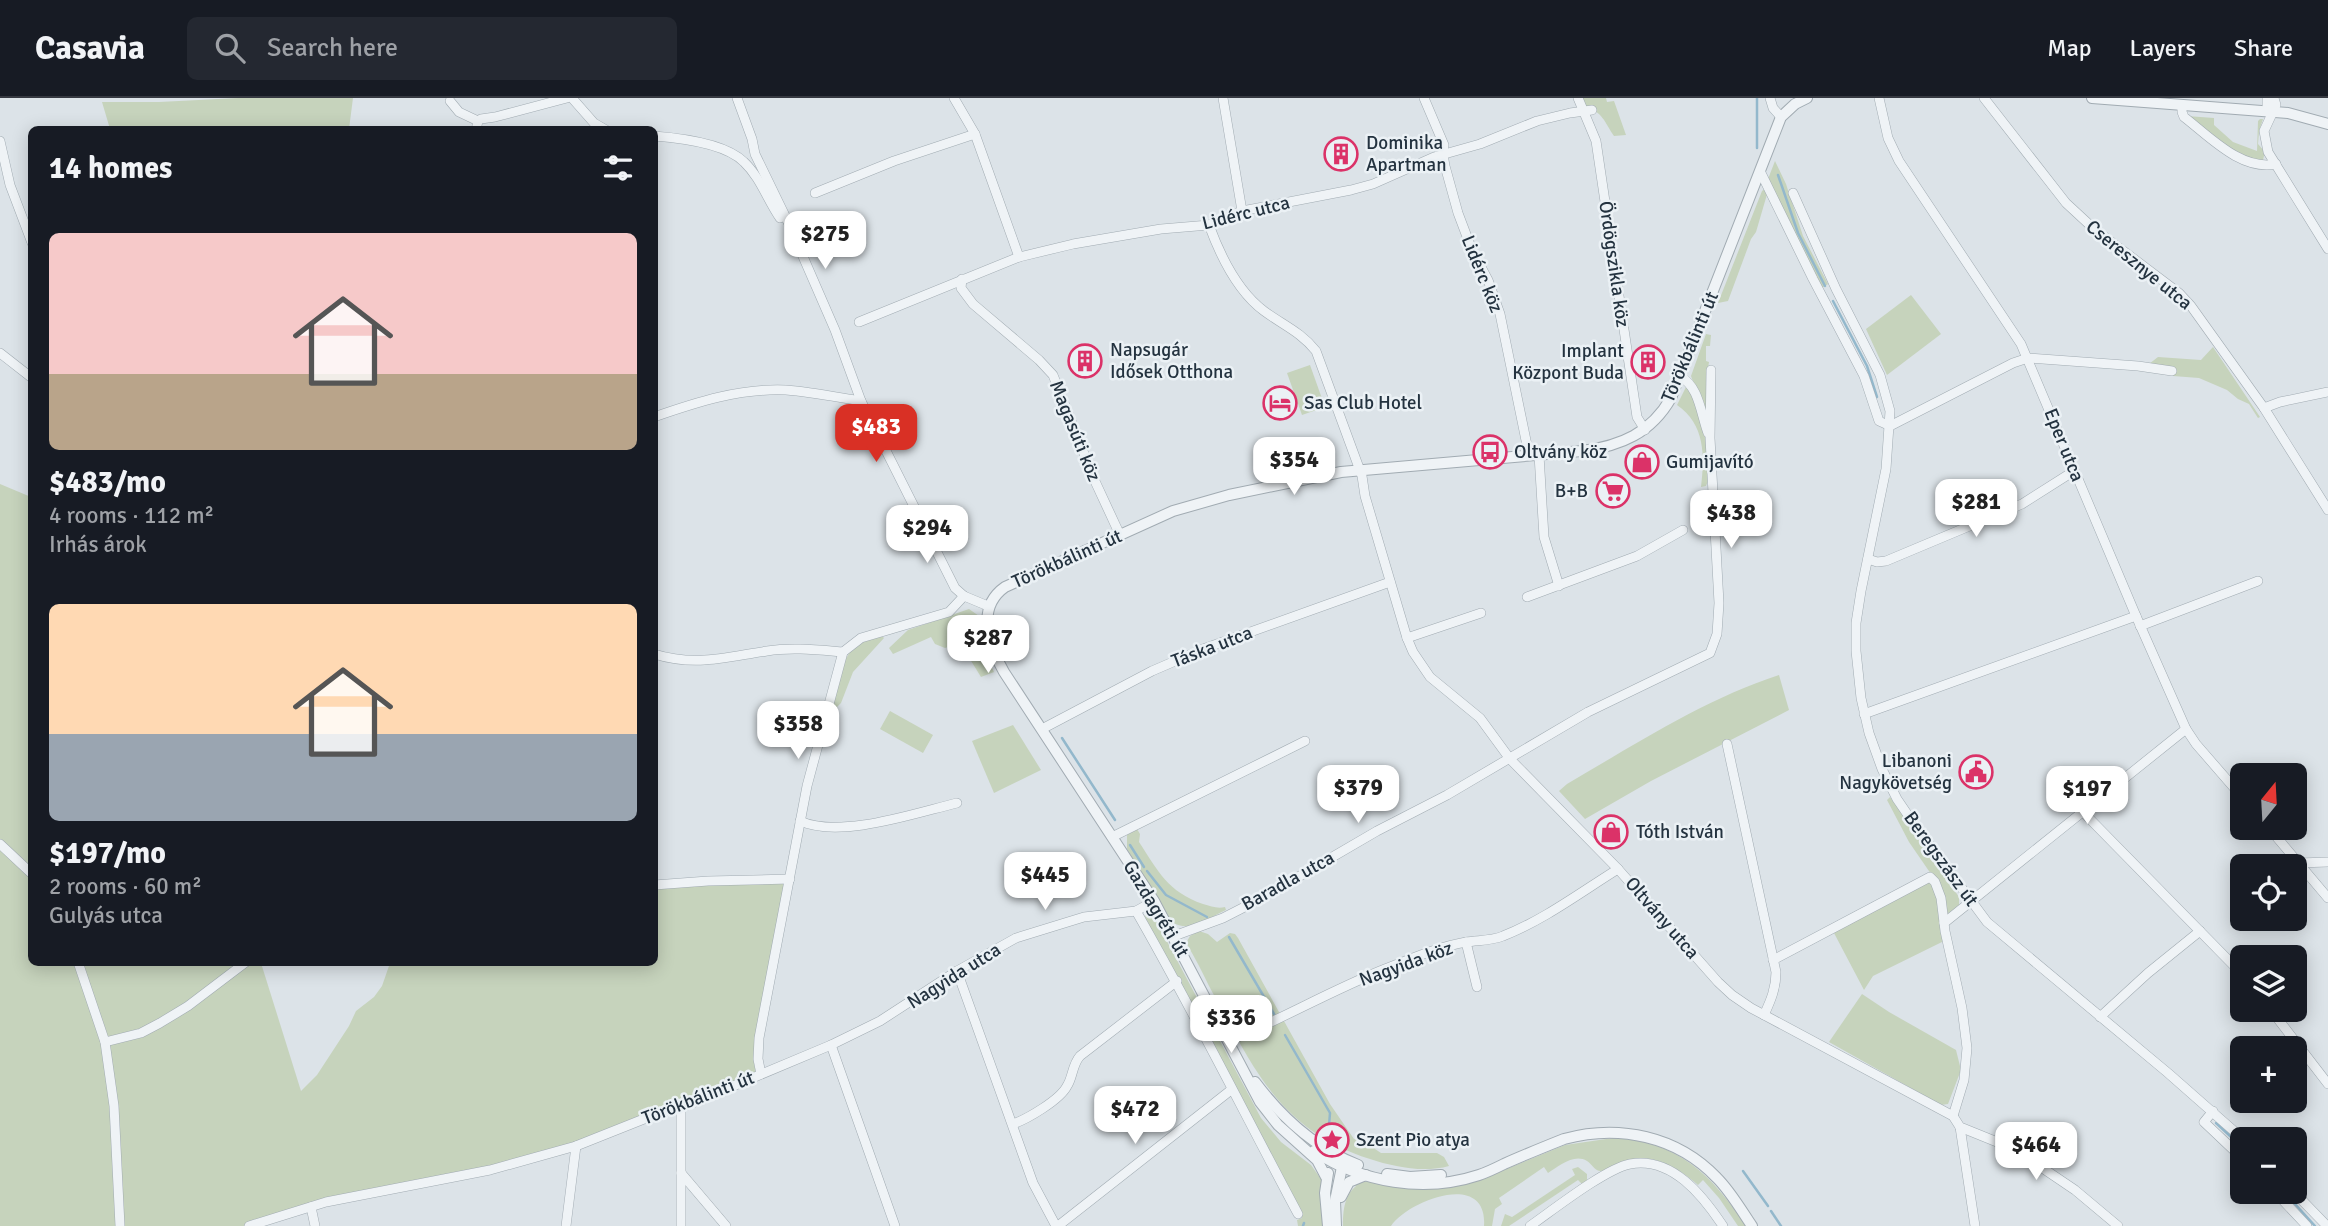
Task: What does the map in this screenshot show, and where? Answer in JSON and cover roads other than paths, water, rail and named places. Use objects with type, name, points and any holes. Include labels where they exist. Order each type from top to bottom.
[{"type":"street","points":[[450,101],[459,112],[477,125],[481,119],[569,98],[601,126]]},
{"type":"street","points":[[737,98],[755,154],[835,330],[861,401],[955,588],[964,596],[988,606]]},
{"type":"street","points":[[954,98],[975,134],[1019,257]]},
{"type":"street","points":[[1223,98],[1242,211]]},
{"type":"street","name":"Lidérc köz","points":[[1424,98],[1444,145],[1443,153],[1458,213],[1500,314],[1534,455],[1544,537],[1559,586]]},
{"type":"street","name":"Ördögszikla köz","points":[[1578,98],[1588,110],[1596,141],[1638,419],[1645,430]]},
{"type":"street","points":[[1770,98],[1773,108],[1781,117],[1794,104],[1807,98]]},
{"type":"street","name":"Eper utca","points":[[1879,98],[1888,138],[1899,161],[1916,190],[2012,328],[2028,358],[2186,729],[2230,783]]},
{"type":"street","name":"Cseresznye utca","points":[[1984,98],[2066,203],[2093,228],[2179,293],[2191,306],[2264,408],[2328,510]]},
{"type":"street","points":[[2092,98],[2273,111],[2328,124]]},
{"type":"street","points":[[2272,98],[2267,105],[2273,111]]},
{"type":"street","points":[[2182,105],[2184,117],[2241,159],[2260,166],[2276,164]]},
{"type":"street","name":"Lidérc utca","points":[[859,322],[1019,257],[1161,229],[1209,225],[1242,211],[1368,185],[1443,153],[1480,144],[1536,121],[1588,110]]},
{"type":"street","points":[[2273,111],[2263,136],[2268,152],[2328,249]]},
{"type":"street","name":"Törökbálinti út","points":[[988,606],[993,596],[1005,587],[1173,512],[1201,503],[1272,486],[1359,470],[1600,449],[1625,441],[1645,430],[1666,407],[1680,377],[1781,117]]},
{"type":"street","points":[[815,193],[894,161],[975,134]]},
{"type":"street","points":[[658,137],[705,145],[737,157],[749,168],[780,218],[788,222]]},
{"type":"street","points":[[0,141],[10,185],[28,232]]},
{"type":"street","points":[[1761,173],[1864,376],[1879,421],[1890,426],[2013,363],[2028,358],[2138,366],[2172,372]]},
{"type":"street","name":"Beregszász út","points":[[1793,193],[1836,289],[1880,375],[1890,411],[1886,469],[1856,623],[1856,651],[1864,714],[1882,769],[1897,799],[1971,902],[2005,938],[2230,1127]]},
{"type":"street","points":[[1209,225],[1217,248],[1246,292],[1262,309],[1301,334],[1316,351],[1359,470]]},
{"type":"street","name":"Magasúti köz","points":[[962,279],[961,288],[966,296],[1039,359],[1053,375],[1094,479],[1120,535]]},
{"type":"street","points":[[1822,296],[1836,289]]},
{"type":"street","points":[[1,355],[28,375]]},
{"type":"street","points":[[1710,438],[1711,370]]},
{"type":"street","points":[[1680,377],[1689,381],[1694,390],[1710,438]]},
{"type":"street","points":[[658,416],[714,397],[767,390],[799,391],[861,401]]},
{"type":"street","points":[[2264,408],[2280,401],[2328,392]]},
{"type":"street","name":"Baradla utca","points":[[1174,936],[1223,918],[1262,898],[1377,831],[1447,795],[1588,712],[1710,653],[1717,634],[1719,603],[1710,438]]},
{"type":"street","name":"Oltvány utca","points":[[1359,470],[1407,638],[1430,677],[1480,718],[1510,759],[1618,869],[1732,995],[1764,1015],[1953,1116],[1961,1127]]},
{"type":"street","points":[[1868,559],[1886,561],[2022,503],[2074,471]]},
{"type":"street","points":[[1527,597],[1637,556],[1683,530]]},
{"type":"street","points":[[2140,626],[2258,581]]},
{"type":"street","name":"Táska utca","points":[[1042,729],[1152,671],[1203,649],[1390,582]]},
{"type":"street","points":[[658,655],[696,662],[787,649],[843,652],[861,638],[949,612],[964,596]]},
{"type":"street","name":"Gazdagréti út","points":[[988,606],[990,639],[994,654],[1154,901],[1259,1102],[1278,1125],[1317,1160],[1326,1177]]},
{"type":"street","points":[[1407,638],[1481,613]]},
{"type":"street","points":[[1864,714],[2136,616]]},
{"type":"street","name":"Törökbálinti út","points":[[249,1226],[329,1202],[490,1170],[576,1146],[664,1111],[681,1108],[761,1074],[758,1059],[759,1038],[800,821],[843,652]]},
{"type":"street","points":[[1944,923],[2186,729]]},
{"type":"street","points":[[1112,837],[1305,740]]},
{"type":"street","points":[[1727,744],[1773,960],[1776,984],[1764,1015]]},
{"type":"street","points":[[800,821],[809,825],[847,828],[957,803]]},
{"type":"street","points":[[2082,811],[2230,961]]},
{"type":"street","points":[[2279,840],[2291,854]]},
{"type":"street","points":[[0,844],[28,870]]},
{"type":"street","points":[[2307,863],[2328,862]]},
{"type":"street","name":"Nagyida köz","points":[[1229,1041],[1366,977],[1436,950],[1466,942],[1490,940],[1513,932],[1618,869]]},
{"type":"street","points":[[2307,873],[2328,898]]},
{"type":"street","points":[[1773,960],[1930,877],[1939,892],[1962,1008],[1967,1048],[1964,1080],[1953,1116]]},
{"type":"street","points":[[658,885],[790,879]]},
{"type":"street","name":"Nagyida utca","points":[[761,1074],[880,1021],[957,971],[1016,939],[1084,917],[1136,911],[1154,901]]},
{"type":"street","name":"Gazdagréti út","points":[[1136,911],[1177,981],[1231,1090],[1298,1214]]},
{"type":"street","points":[[2101,1017],[2200,930]]},
{"type":"street","points":[[1466,942],[1477,987]]},
{"type":"street","points":[[79,966],[105,1042],[114,1106],[120,1226]]},
{"type":"street","points":[[105,1042],[141,1033],[160,1023],[188,1006],[241,966]]},
{"type":"street","points":[[957,971],[1033,1183],[1057,1226],[1231,1090]]},
{"type":"street","points":[[1013,1124],[1026,1119],[1063,1092],[1080,1056],[1177,981]]},
{"type":"street","points":[[2280,1022],[2328,1084]]},
{"type":"street","points":[[831,1045],[895,1226]]},
{"type":"street","name":"Gazdagréti út","points":[[1244,1069],[1282,1115],[1340,1163]]},
{"type":"street","points":[[681,1108],[681,1226]]},
{"type":"street","points":[[2213,1111],[2204,1122],[2230,1147]]},
{"type":"street","points":[[1961,1127],[1975,1226]]},
{"type":"street","points":[[1961,1127],[2003,1144],[2041,1167],[2075,1190],[2118,1226]]},
{"type":"street","points":[[1340,1163],[1366,1175],[1402,1184],[1419,1184],[1480,1175],[1578,1135],[1619,1132],[1646,1136],[1678,1148],[1708,1169],[1733,1196],[1752,1226]]},
{"type":"street","name":"Gazdagréti út","points":[[1288,1135],[1340,1163]]},
{"type":"street","points":[[566,1226],[576,1146]]},
{"type":"street","points":[[1340,1163],[1410,1177],[1499,1166]]},
{"type":"street","points":[[1333,1223],[1325,1193],[1326,1177],[1340,1163]]},
{"type":"street","points":[[1333,1223],[1340,1163]]},
{"type":"street","points":[[1530,1226],[1618,1168],[1640,1163],[1664,1168],[1698,1193],[1723,1226]]},
{"type":"street","points":[[681,1173],[726,1226]]},
{"type":"street","points":[[1333,1223],[1345,1187],[1356,1178],[1366,1175]]},
{"type":"street","points":[[2286,1204],[2306,1226]]},
{"type":"street","points":[[2306,1204],[2327,1226]]},
{"type":"street","points":[[311,1207],[315,1226]]},
{"type":"waterway","points":[[1757,98],[1757,148]]},
{"type":"waterway","points":[[1778,175],[1798,233],[1825,286]]},
{"type":"waterway","points":[[1833,301],[1867,366],[1877,397]]},
{"type":"waterway","points":[[1062,738],[1115,820]]},
{"type":"waterway","points":[[1130,845],[1144,867]]},
{"type":"waterway","points":[[1147,871],[1166,895],[1207,917]]},
{"type":"waterway","points":[[1229,937],[1274,1014]]},
{"type":"waterway","points":[[1285,1035],[1330,1113],[1329,1126]]},
{"type":"waterway","points":[[2216,1123],[2230,1136]]},
{"type":"waterway","points":[[1743,1171],[1768,1206]]},
{"type":"waterway","points":[[2295,1204],[2315,1226]]},
{"type":"waterway","points":[[1771,1211],[1781,1226]]},
{"type":"place","name":"Dominika Apartman","points":[[1341,154]]},
{"type":"place","name":"Napsugár Idősek Otthona","points":[[1085,361]]},
{"type":"place","name":"Implant Központ Buda","points":[[1648,362]]},
{"type":"place","name":"Sas Club Hotel","points":[[1280,403]]},
{"type":"place","name":"Oltvány köz","points":[[1490,452]]},
{"type":"place","name":"Gumijavító","points":[[1642,462]]},
{"type":"place","name":"B+B","points":[[1613,491]]},
{"type":"place","name":"Libanoni Nagykövetség","points":[[1976,772]]},
{"type":"place","name":"Tóth István","points":[[1611,832]]},
{"type":"place","name":"Szent Pio atya","points":[[1332,1140]]}]
